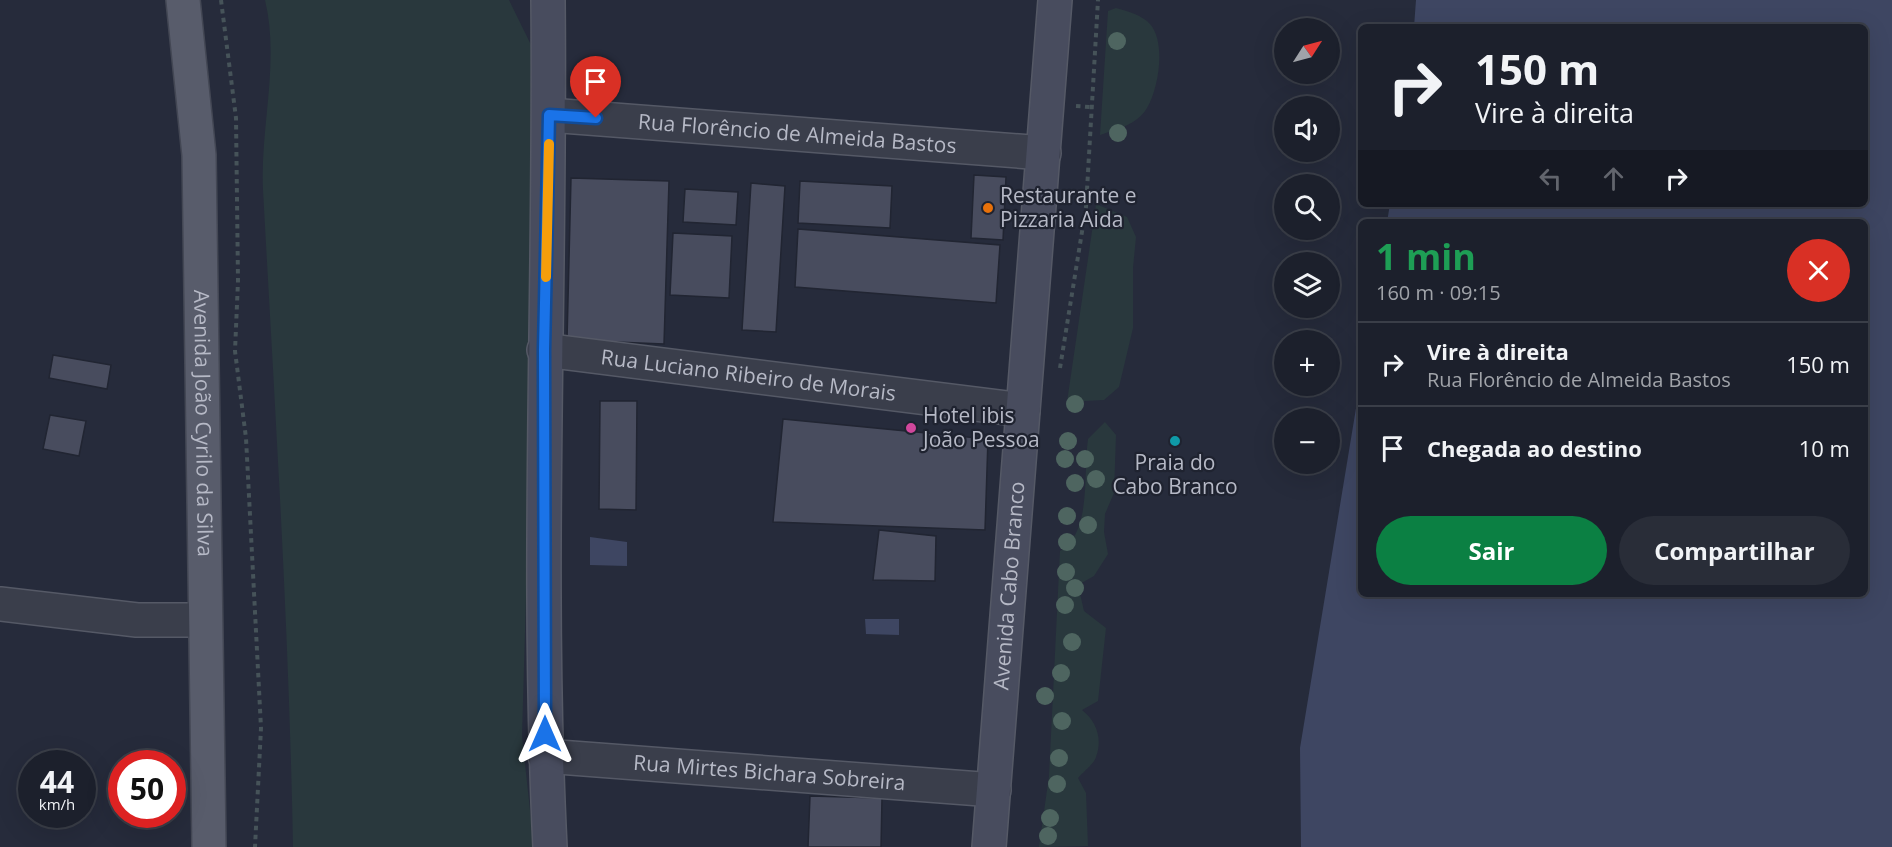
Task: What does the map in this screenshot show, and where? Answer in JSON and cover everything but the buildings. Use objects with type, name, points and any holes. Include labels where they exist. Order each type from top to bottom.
[{"type":"main road","name":"Avenida João Cyrilo da Silva","points":[[183,0],[199,155],[209,847]]},
{"type":"main road","points":[[549,0],[544,350],[545,756],[550,847]]},
{"type":"main road","name":"Avenida Cabo Branco","points":[[989,847],[1055,0]]},
{"type":"street","name":"Rua Florêncio de Almeida Bastos","points":[[549,115],[1044,153]]},
{"type":"street","name":"Rua Luciano Ribeiro de Morais","points":[[544,350],[1023,410]]},
{"type":"street","points":[[0,604],[137,620],[205,620]]},
{"type":"street","name":"Rua Mirtes Bichara Sobreira","points":[[545,756],[994,790]]},
{"type":"path","points":[[221,0],[236,118],[238,281],[235,351],[246,438],[261,728],[255,847]]},
{"type":"path","points":[[1059,375],[1086,207],[1098,0]]},
{"type":"shaded area","points":[[265,0],[509,0],[532,47],[538,179],[522,736],[534,847],[293,847],[285,601],[263,190],[271,47]]},
{"type":"shaded area","points":[[1116,8],[1139,16],[1150,24],[1158,42],[1159,65],[1155,89],[1143,114],[1126,126],[1100,135],[1108,11]]},
{"type":"shaded area","points":[[1096,204],[1127,217],[1136,237],[1133,268],[1133,328],[1119,387],[1104,400],[1067,402]]},
{"type":"shaded area","points":[[1105,422],[1116,435],[1114,493],[1105,514],[1104,532],[1108,554],[1094,576],[1078,585],[1084,611],[1106,628],[1098,701],[1082,710],[1097,730],[1099,743],[1095,760],[1078,778],[1086,793],[1088,846],[1039,847],[1049,776],[1060,551],[1070,542],[1082,517],[1088,439]]},
{"type":"water","points":[[1416,0],[1892,0],[1892,847],[1301,847],[1300,748],[1358,396],[1358,597],[1868,597],[1868,219],[1388,219],[1390,207],[1868,207],[1868,24],[1414,24]]},
{"type":"water","points":[[590,537],[627,542],[627,566],[590,565]]},
{"type":"water","points":[[865,619],[899,619],[899,635],[866,634]]},
{"type":"slow traffic","points":[[546,277],[549,144]]},
{"type":"place","name":"Restaurante e Pizzaria Aida","points":[[988,208]]},
{"type":"place","name":"Hotel ibis João Pessoa","points":[[911,428]]},
{"type":"place","name":"Praia do Cabo Branco","points":[[1175,441]]},
{"type":"route","points":[[545,734],[544,350],[549,115],[596,118]]}]
